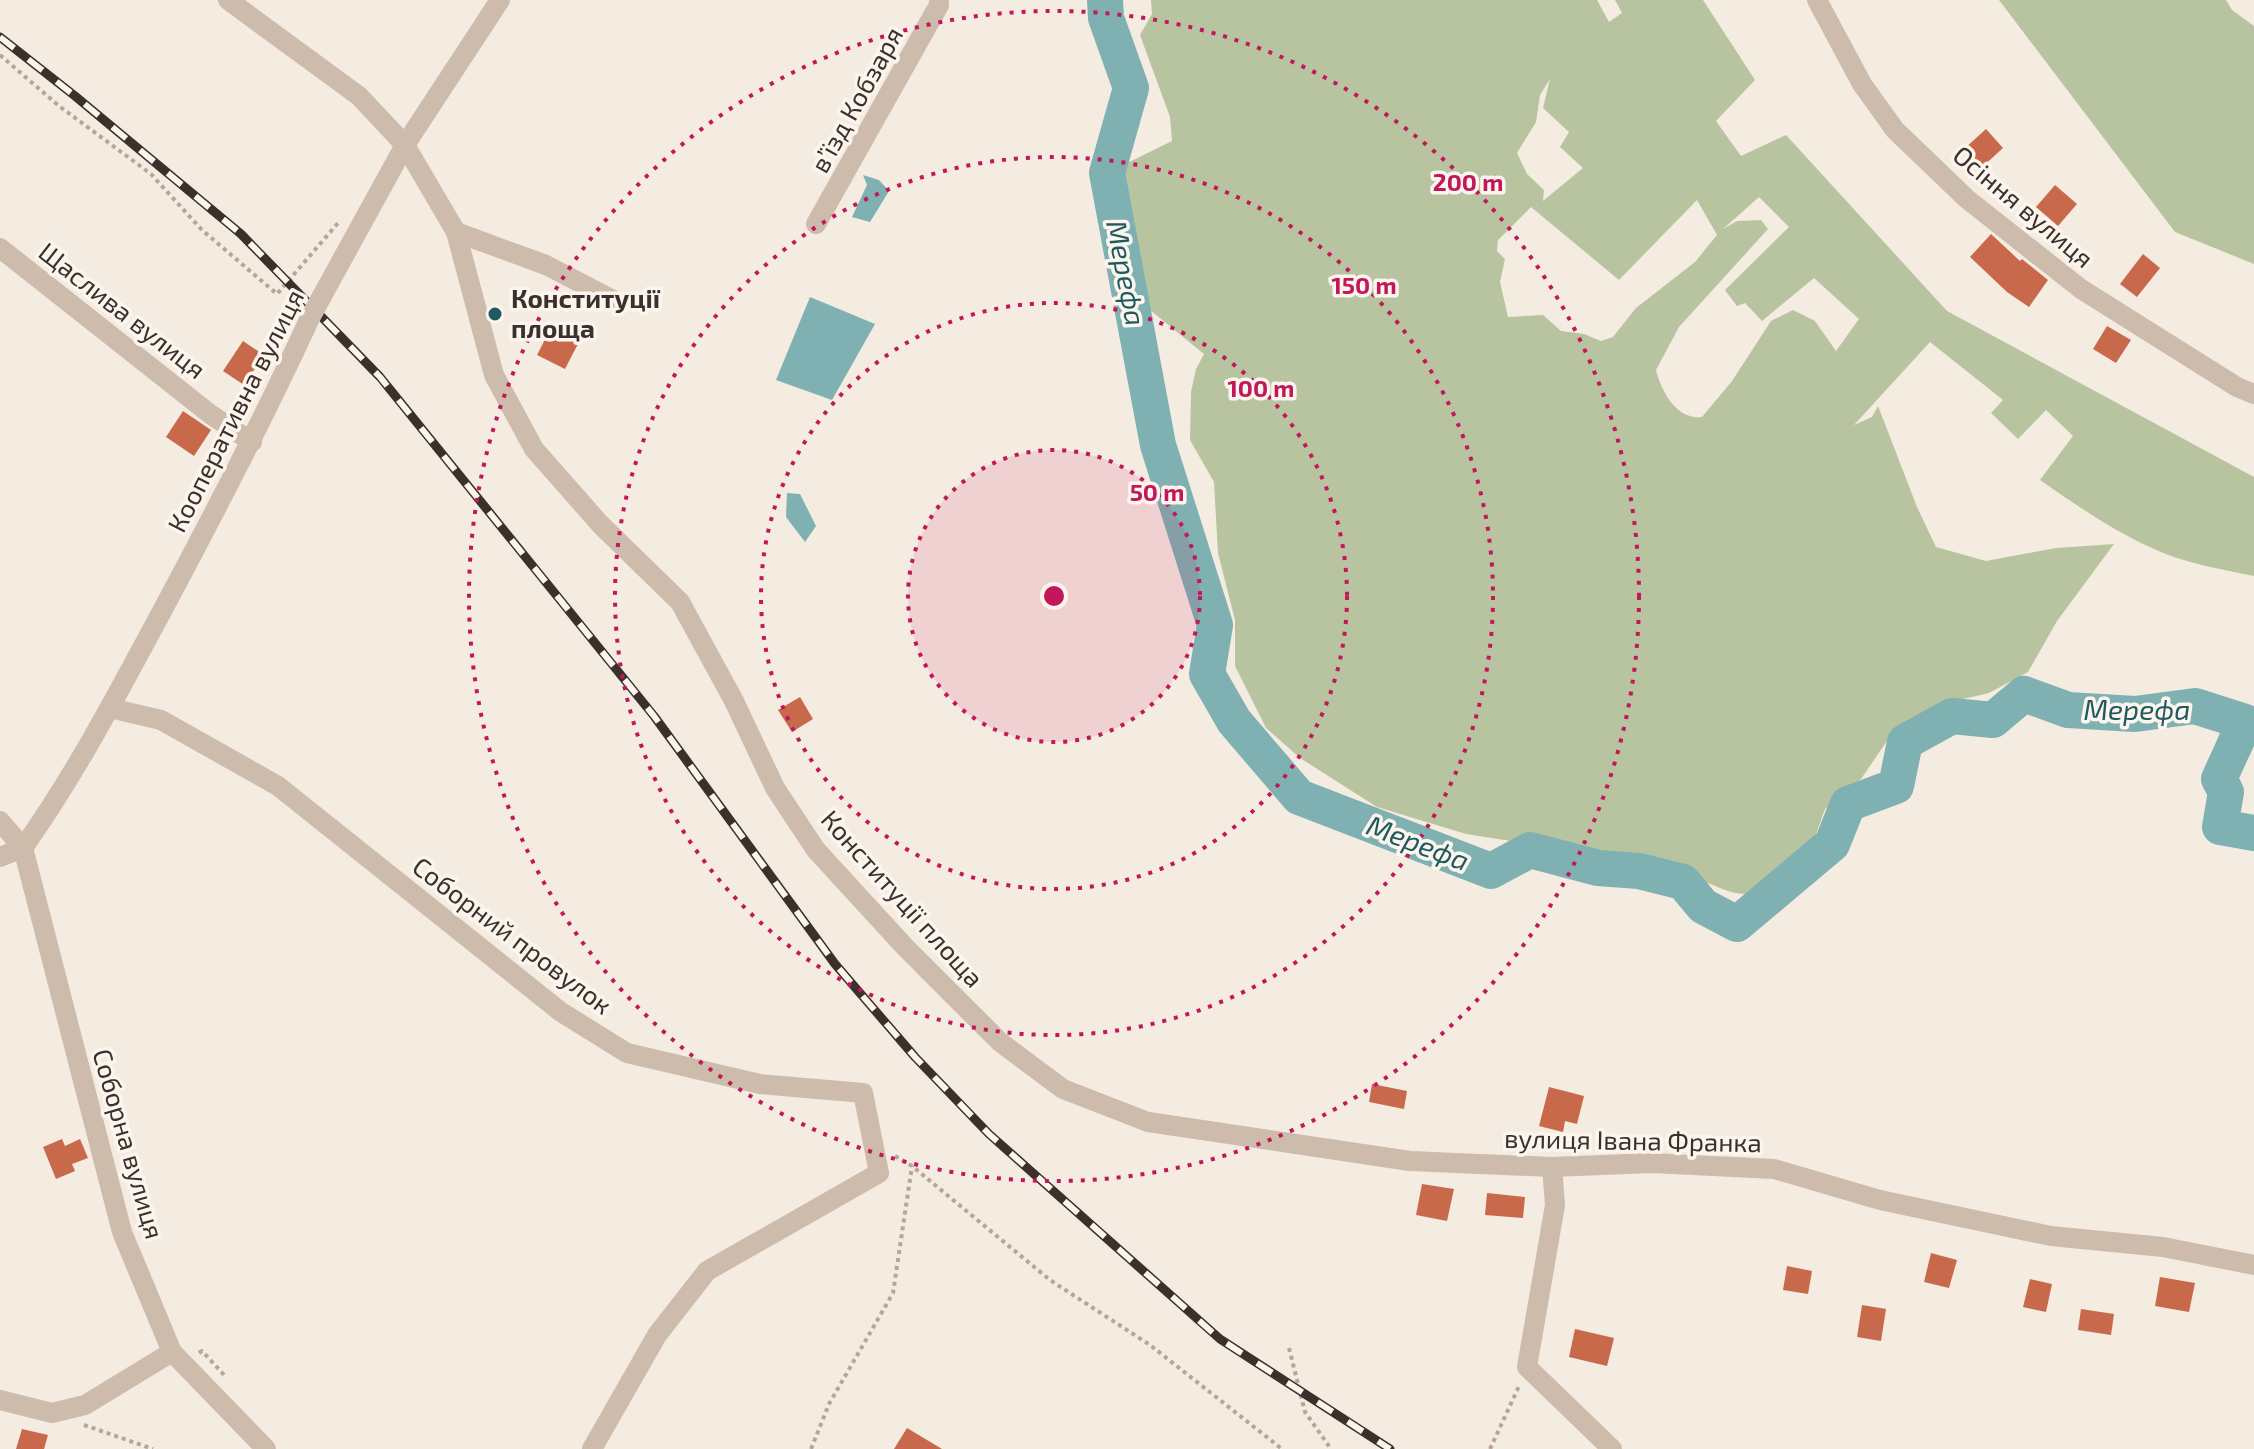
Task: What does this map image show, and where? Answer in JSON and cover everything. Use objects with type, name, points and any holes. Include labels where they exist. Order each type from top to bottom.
[{"type":"street","name":"Конституції площа","points":[[228,0],[359,96],[405,145],[456,232],[494,375],[534,449],[600,524],[680,602],[734,701],[775,788],[816,850],[905,947],[1000,1042],[1063,1089],[1148,1122]]},
{"type":"street","name":"Кооперативна вулиця","points":[[23,848],[60,796],[110,708],[252,442],[309,320],[405,145],[500,0]]},
{"type":"street","name":"в’їзд Кобзаря","points":[[816,224],[939,5],[939,0]]},
{"type":"street","name":"Осіння вулиця","points":[[1817,0],[1862,84],[1895,130],[1967,199],[2081,289],[2237,387],[2254,394]]},
{"type":"street","points":[[456,232],[546,265],[617,302]]},
{"type":"street","name":"Щаслива вулиця","points":[[0,248],[210,414],[252,442]]},
{"type":"street","name":"Соборний провулок","points":[[110,708],[161,720],[278,786],[561,1012],[627,1053],[760,1084],[863,1093],[879,1173],[707,1271],[657,1335],[592,1449]]},
{"type":"street","name":"Соборна вулиця","points":[[0,821],[23,848],[122,1232],[172,1352],[266,1449]]},
{"type":"street","points":[[0,857],[23,848]]},
{"type":"street","name":"вулиця Івана Франка","points":[[1148,1122],[1410,1161],[1552,1167],[1652,1163],[1774,1169],[1880,1200],[2051,1236],[2163,1247],[2254,1265]]},
{"type":"street","points":[[1552,1167],[1555,1205],[1527,1367],[1612,1449]]},
{"type":"street","points":[[0,1400],[52,1413],[85,1405],[172,1352]]},
{"type":"path","points":[[0,55],[59,106],[151,174],[202,230],[277,294],[346,214]]},
{"type":"path","points":[[874,1144],[912,1166],[1050,1280],[1150,1345],[1282,1449]]},
{"type":"path","points":[[811,1449],[829,1404],[893,1293],[912,1166]]},
{"type":"path","points":[[1289,1348],[1305,1412],[1331,1449]]},
{"type":"path","points":[[1490,1449],[1527,1367]]},
{"type":"path","points":[[52,1413],[153,1449]]},
{"type":"green space","points":[[1151,0],[1597,0],[1609,22],[1622,13],[1615,0],[1703,0],[1755,80],[1716,121],[1741,156],[1786,135],[1947,311],[2254,477],[2254,576],[2189,562],[2152,548],[2108,525],[2040,480],[2073,436],[2046,410],[2018,439],[1991,413],[2003,400],[1930,342],[1854,425],[1872,417],[1878,406],[1936,547],[1986,561],[2056,548],[2114,544],[2057,621],[2028,672],[1989,693],[1946,703],[1887,741],[1861,779],[1825,809],[1810,851],[1756,895],[1735,893],[1697,881],[1683,882],[1645,857],[1623,856],[1557,842],[1511,841],[1466,834],[1377,807],[1300,758],[1266,728],[1235,666],[1235,620],[1218,553],[1214,482],[1190,440],[1191,392],[1196,369],[1204,354],[1150,310],[1127,245],[1120,198],[1107,173],[1172,141],[1170,117],[1140,35],[1152,14]],"holes":[[[1550,79],[1543,108],[1569,132],[1560,147],[1583,168],[1543,201],[1544,190],[1527,174],[1517,153],[1536,122],[1540,95]],[[1759,197],[1789,227],[1725,290],[1737,306],[1745,303],[1762,321],[1814,278],[1859,319],[1836,351],[1815,321],[1793,310],[1771,321],[1732,381],[1702,417],[1693,417],[1678,410],[1672,403],[1656,370],[1679,327],[1768,229],[1761,220],[1737,221],[1723,229]],[[1697,200],[1717,235],[1695,262],[1636,308],[1613,337],[1601,341],[1584,334],[1561,331],[1543,315],[1508,317],[1500,282],[1505,259],[1497,251],[1498,240],[1531,207],[1619,280]]]},
{"type":"green space","points":[[1999,0],[2226,0],[2232,10],[2254,26],[2254,264],[2175,232]]},
{"type":"water","points":[[863,175],[879,180],[889,191],[870,222],[852,217],[867,185]]},
{"type":"water","points":[[810,297],[875,324],[832,400],[776,380]]},
{"type":"water","points":[[787,493],[800,494],[816,526],[805,542],[786,517]]},
{"type":"building","points":[[1986,129],[2003,148],[1980,169],[1963,150]]},
{"type":"building","points":[[2055,185],[2077,204],[2058,226],[2036,207]]},
{"type":"building","points":[[1991,234],[2020,261],[2022,259],[2048,280],[2029,307],[2007,292],[1970,257]]},
{"type":"building","points":[[2143,254],[2160,268],[2137,297],[2120,284]]},
{"type":"building","points":[[553,324],[581,338],[565,369],[537,355]]},
{"type":"building","points":[[2107,326],[2131,340],[2116,363],[2093,349]]},
{"type":"building","points":[[243,341],[264,355],[244,385],[223,371]]},
{"type":"building","points":[[183,411],[211,430],[194,456],[166,437]]},
{"type":"building","points":[[800,697],[813,719],[792,732],[778,710]]},
{"type":"building","points":[[1372,1084],[1407,1091],[1404,1109],[1369,1102]]},
{"type":"building","points":[[1549,1087],[1584,1096],[1577,1124],[1565,1121],[1563,1132],[1539,1126]]},
{"type":"building","points":[[62,1139],[65,1146],[80,1139],[88,1158],[72,1164],[75,1171],[56,1179],[43,1147]]},
{"type":"building","points":[[1422,1184],[1454,1189],[1447,1221],[1416,1215]]},
{"type":"building","points":[[1487,1193],[1525,1197],[1523,1218],[1485,1215]]},
{"type":"building","points":[[1931,1253],[1957,1260],[1949,1288],[1924,1282]]},
{"type":"building","points":[[1787,1266],[1812,1271],[1808,1294],[1783,1290]]},
{"type":"building","points":[[2160,1277],[2195,1283],[2189,1312],[2155,1306]]},
{"type":"building","points":[[2030,1279],[2052,1284],[2046,1312],[2023,1307]]},
{"type":"building","points":[[1862,1305],[1886,1309],[1881,1341],[1857,1337]]},
{"type":"building","points":[[2081,1309],[2114,1314],[2111,1335],[2078,1330]]},
{"type":"building","points":[[1575,1329],[1614,1338],[1607,1366],[1569,1357]]},
{"type":"building","points":[[907,1428],[942,1449],[894,1449]]},
{"type":"building","points":[[22,1429],[48,1435],[44,1449],[16,1449]]},
{"type":"waterway","name":"Мерефа","points":[[1105,0],[1106,18],[1131,88],[1107,173],[1158,445],[1215,625],[1207,674],[1234,721],[1299,797],[1491,871],[1530,850],[1598,868],[1639,871],[1683,882],[1703,906],[1737,924],[1832,844],[1848,804],[1896,786],[1905,742],[1952,716],[1993,720],[2024,694],[2068,710],[2135,714],[2195,706],[2245,722],[2219,779],[2226,792],[2220,827],[2254,833]]},
{"type":"railway","points":[[0,37],[241,234],[380,377],[654,716],[835,964],[915,1057],[989,1134],[1220,1339],[1390,1449]]},
{"type":"place","name":"Конституції площа","points":[[495,314]]}]
